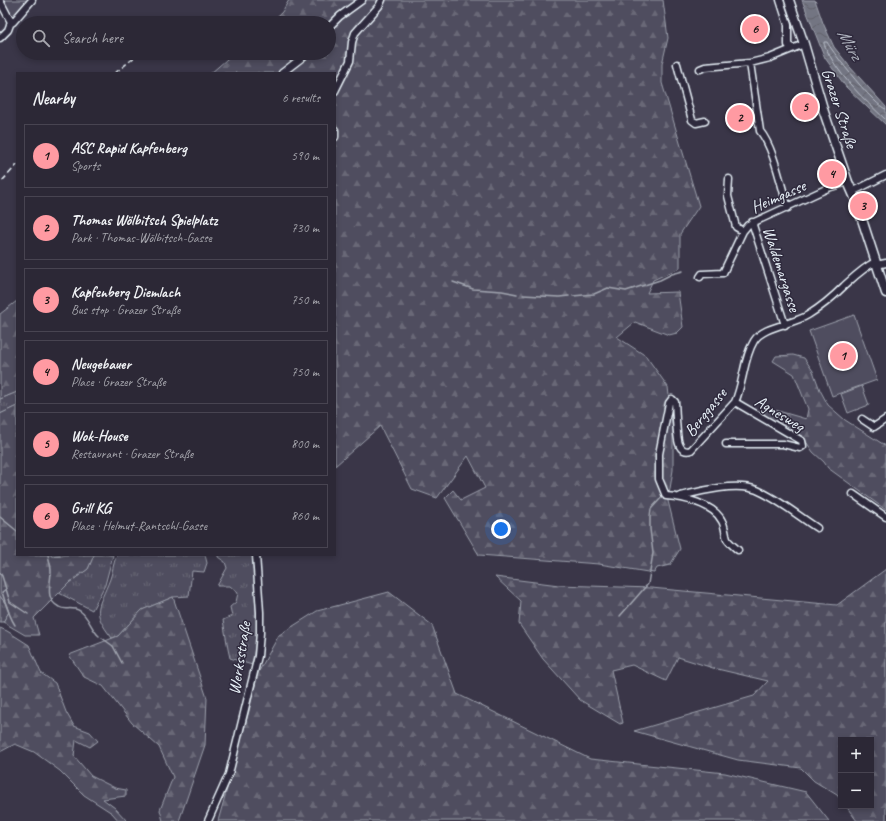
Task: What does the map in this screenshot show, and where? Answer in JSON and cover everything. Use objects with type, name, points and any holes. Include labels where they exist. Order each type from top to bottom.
[{"type":"main road","name":"Grazer Straße","points":[[789,0],[824,112],[886,293]]},
{"type":"street","points":[[18,16],[32,0]]},
{"type":"street","points":[[336,20],[362,0]]},
{"type":"street","points":[[336,89],[350,60],[354,33],[382,0]]},
{"type":"street","points":[[780,0],[788,25],[788,45],[792,48]]},
{"type":"street","points":[[0,2],[11,22],[8,30],[0,38]]},
{"type":"street","points":[[10,24],[16,19]]},
{"type":"street","points":[[700,69],[705,67],[750,63],[770,58],[804,44]]},
{"type":"street","points":[[283,72],[299,60]]},
{"type":"street","points":[[750,63],[760,131],[769,147],[788,208]]},
{"type":"street","points":[[677,64],[692,120],[696,123],[705,121]]},
{"type":"street","points":[[852,192],[886,175]]},
{"type":"street","points":[[729,179],[729,203],[736,227],[743,231]]},
{"type":"street","name":"Heimgasse","points":[[700,277],[702,274],[723,273],[743,231],[752,222],[788,208],[828,188],[848,182]]},
{"type":"street","name":"Waldemargasse","points":[[752,222],[785,325]]},
{"type":"street","points":[[876,264],[886,263]]},
{"type":"street","name":"Berggasse","points":[[738,550],[728,540],[722,520],[711,509],[695,501],[679,497],[666,496],[659,479],[659,454],[670,400],[675,402],[678,444],[683,450],[689,451],[735,402],[748,355],[754,340],[760,334],[765,330],[785,325],[807,315],[818,308],[864,268],[876,264]]},
{"type":"street","name":"Agnesweg","points":[[726,444],[783,444],[800,448],[803,446],[802,441],[735,402]]},
{"type":"street","points":[[862,419],[874,427],[886,419]]},
{"type":"street","points":[[679,497],[712,489],[743,487],[756,490],[777,501],[817,528]]},
{"type":"street","points":[[853,494],[886,517]]},
{"type":"street","name":"Werksstraße","points":[[208,821],[229,774],[258,656],[260,633],[259,584],[256,556]]},
{"type":"green space","points":[[3,0],[30,0],[13,19]]},
{"type":"green space","points":[[289,0],[663,0],[668,38],[662,64],[662,83],[699,206],[680,234],[680,268],[653,280],[647,293],[678,292],[683,327],[677,333],[669,335],[635,322],[617,337],[646,356],[668,387],[673,431],[673,470],[668,501],[680,549],[670,565],[657,568],[654,573],[599,564],[479,555],[445,498],[453,490],[461,500],[485,488],[468,456],[437,498],[412,489],[380,426],[336,465],[336,72],[212,72],[226,60],[336,60],[336,16],[278,16],[282,12]]},
{"type":"green space","points":[[16,302],[16,392],[0,399],[0,314]]},
{"type":"green space","points":[[854,315],[877,380],[832,396],[809,331]]},
{"type":"green space","points":[[793,355],[804,358],[813,371],[820,390],[828,405],[845,420],[886,446],[886,510],[828,468],[813,452],[805,440],[763,414],[768,408],[806,419],[808,409],[794,374],[773,361],[776,356]]},
{"type":"green space","points":[[862,386],[869,405],[848,413],[841,394]]},
{"type":"green space","points":[[16,392],[16,406],[0,414],[0,399]]},
{"type":"green space","points":[[16,406],[16,556],[94,556],[88,569],[70,582],[34,618],[39,635],[25,635],[3,622],[9,612],[6,604],[0,596],[0,414]]},
{"type":"green space","points":[[94,556],[113,556],[105,585],[92,610],[59,593],[70,582],[88,569]]},
{"type":"green space","points":[[117,556],[205,556],[207,563],[204,572],[192,571],[189,596],[173,597],[142,610],[118,636],[112,638],[101,621],[99,609]]},
{"type":"green space","points":[[254,556],[257,633],[252,665],[230,658],[223,620],[232,616],[230,607],[236,602],[238,593],[230,586],[217,586],[227,568],[225,562],[218,557]]},
{"type":"green space","points":[[886,569],[886,821],[857,821],[848,809],[874,809],[874,737],[838,737],[838,796],[814,781],[801,768],[738,760],[634,731],[754,696],[768,681],[713,668],[678,657],[666,681],[632,665],[611,670],[623,723],[620,724],[580,700],[543,659],[519,624],[521,601],[495,577],[559,585],[651,588],[837,605]]},
{"type":"green space","points":[[389,592],[432,625],[457,694],[590,759],[725,773],[806,792],[829,821],[218,821],[249,711],[258,673],[279,635],[317,611]]},
{"type":"green space","points":[[0,596],[6,604],[9,612],[3,622],[0,622]]},
{"type":"green space","points":[[173,597],[207,698],[205,745],[179,821],[163,821],[160,810],[173,777],[159,747],[132,723],[103,686],[84,677],[69,655],[118,636],[142,610]]},
{"type":"green space","points":[[0,628],[29,645],[41,673],[55,683],[66,712],[74,726],[90,732],[98,741],[90,747],[76,740],[74,756],[91,776],[115,788],[126,790],[126,796],[103,799],[115,808],[127,821],[119,821],[112,813],[84,795],[60,771],[34,752],[15,744],[0,752]]},
{"type":"water","points":[[802,0],[815,0],[823,23],[834,47],[886,107],[886,125],[846,87],[825,58]]},
{"type":"waterway","points":[[573,296],[594,294],[608,288],[626,291],[683,271]]},
{"type":"waterway","points":[[453,282],[473,289],[502,291],[517,294]]},
{"type":"waterway","points":[[523,295],[559,297],[569,296]]},
{"type":"waterway","points":[[620,616],[648,584],[653,553],[650,529],[651,509],[662,497]]},
{"type":"waterway","points":[[0,517],[16,530]]},
{"type":"waterway","points":[[48,556],[51,569],[49,591],[51,600],[54,604],[61,608],[80,611],[86,616],[99,636]]},
{"type":"waterway","points":[[0,573],[10,602],[28,614]]},
{"type":"waterway","points":[[6,589],[2,592],[15,625]]},
{"type":"waterway","points":[[102,638],[113,646],[122,663]]},
{"type":"railway","points":[[116,72],[131,60]]},
{"type":"railway","points":[[2,181],[16,166]]},
{"type":"place","name":"Grill KG","points":[[755,29]]},
{"type":"place","name":"Wok-House","points":[[805,107]]},
{"type":"place","name":"Thomas Wölbitsch Spielplatz","points":[[740,118]]},
{"type":"place","name":"Neugebauer","points":[[832,174]]},
{"type":"place","name":"Kapfenberg Diemlach","points":[[863,206]]},
{"type":"place","name":"ASC Rapid Kapfenberg","points":[[843,356]]},
{"type":"water label","name":"Mürz","points":[[850,44]]}]
